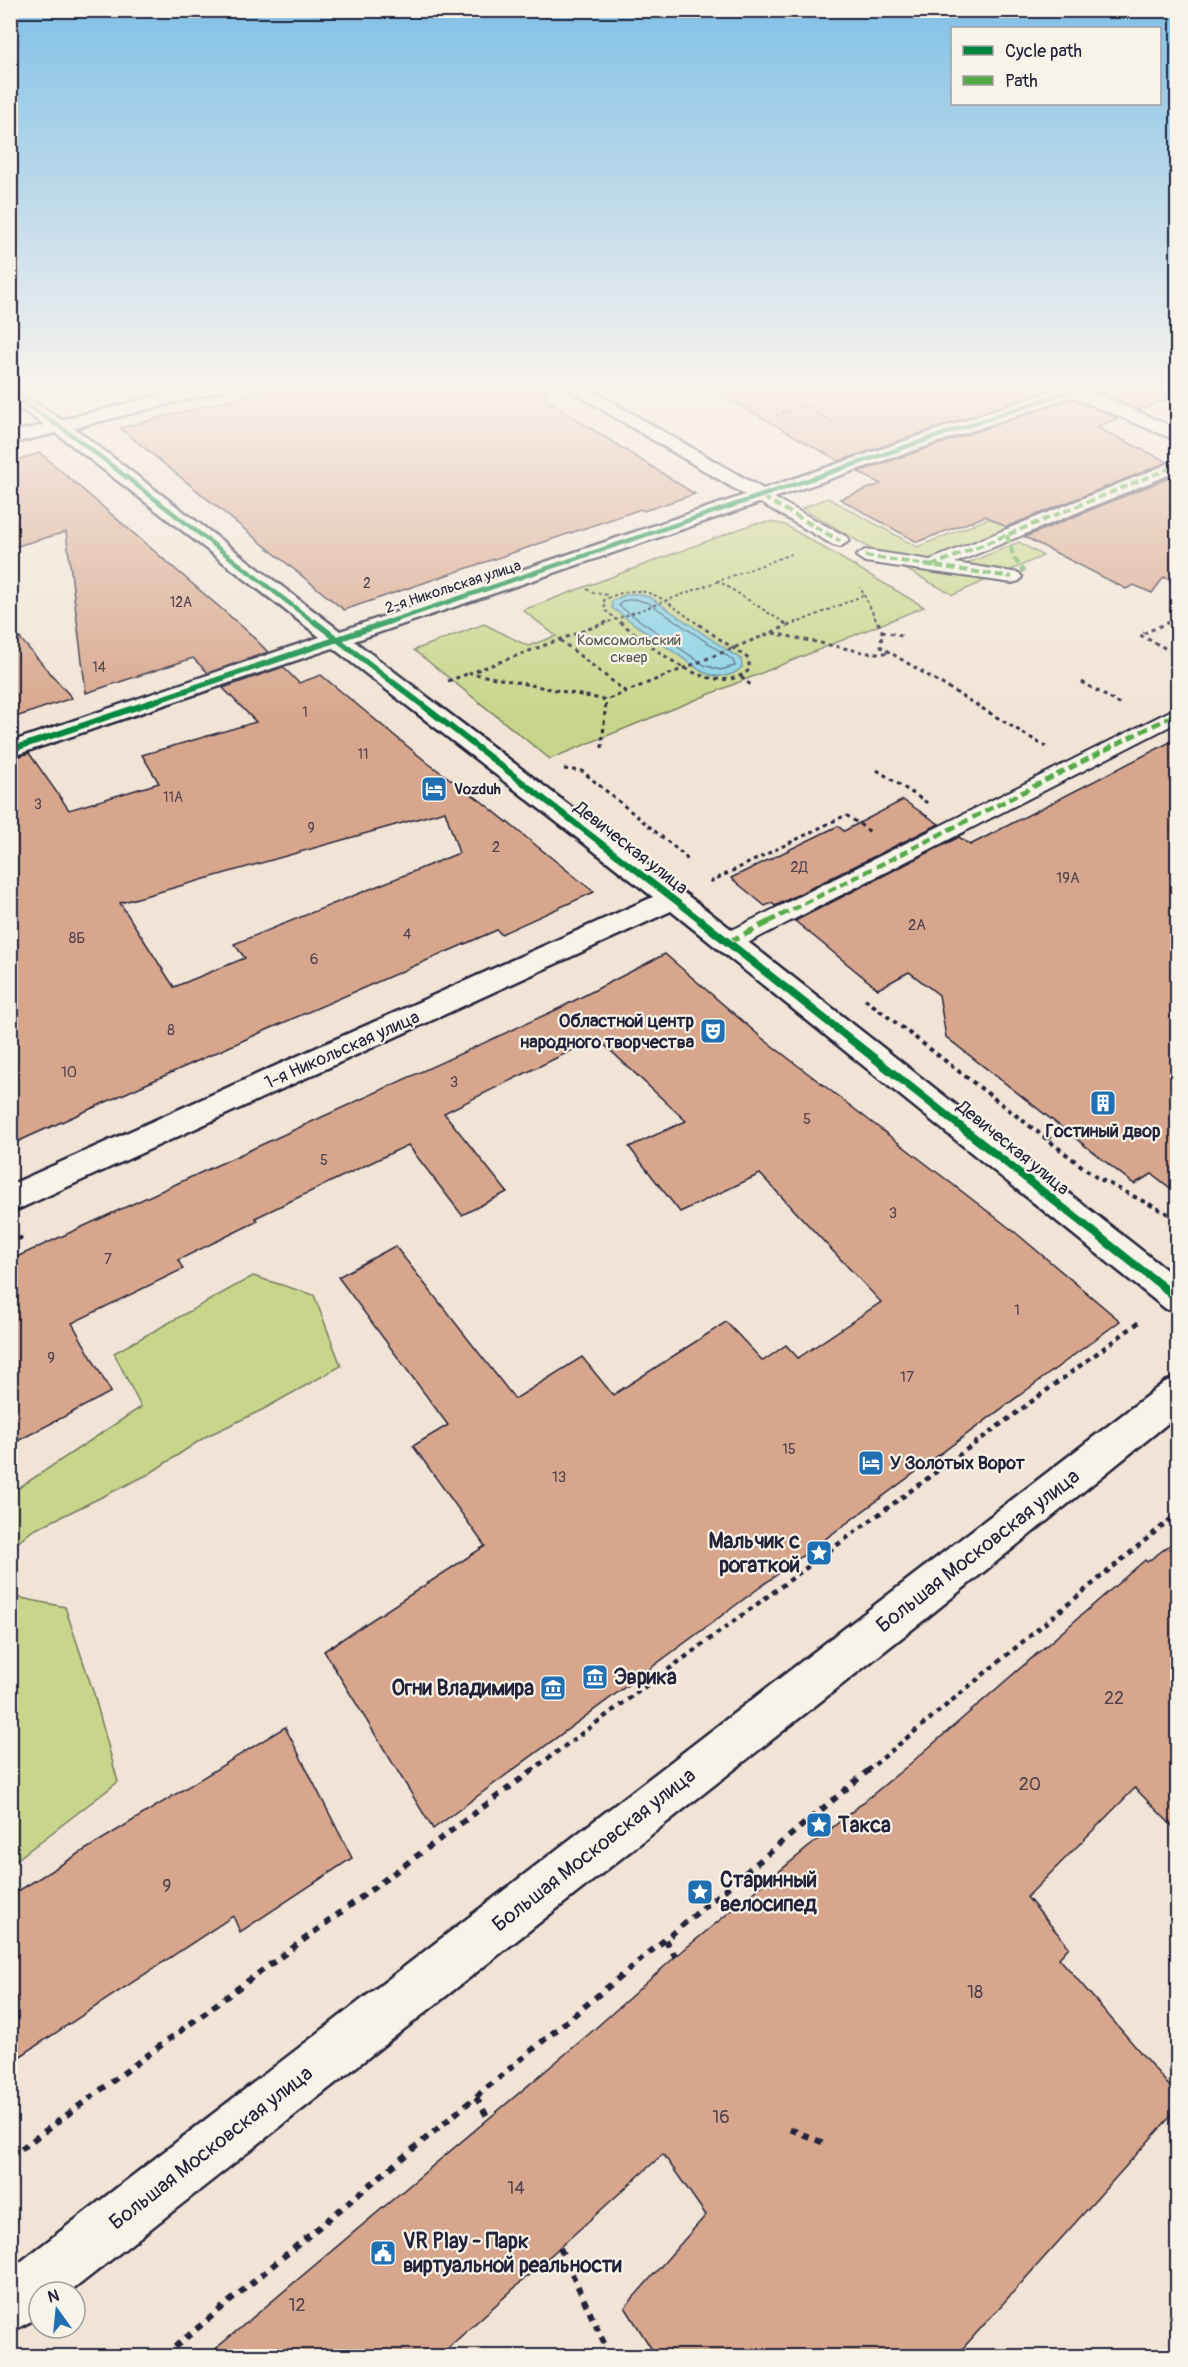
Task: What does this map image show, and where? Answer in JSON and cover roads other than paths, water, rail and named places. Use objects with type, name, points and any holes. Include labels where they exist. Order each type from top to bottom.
[{"type":"street","name":"Девическая улица","points":[[151,496],[729,942],[1178,1299]]},
{"type":"street","points":[[931,566],[1101,496]]},
{"type":"street","points":[[763,497],[840,541]]},
{"type":"street","name":"2-я Никольская улица","points":[[10,750],[763,497]]},
{"type":"street","points":[[865,556],[1012,577]]},
{"type":"street","points":[[729,942],[1178,713]]},
{"type":"street","name":"1-я Никольская улица","points":[[10,1200],[673,899]]},
{"type":"street","name":"Большая Московская улица","points":[[10,2305],[899,1614],[1178,1393]]},
{"type":"water","points":[[627,594],[640,594],[651,598],[741,659],[742,667],[733,674],[722,676],[701,671],[612,608],[612,601]]},
{"type":"place","name":"Vozduh","points":[[434,789]]},
{"type":"place","name":"Областной центр народного творчества","points":[[713,1031]]},
{"type":"place","name":"Гостиный двор","points":[[1103,1103]]},
{"type":"place","name":"У Золотых Ворот","points":[[871,1463]]},
{"type":"place","name":"Мальчик с рогаткой","points":[[819,1553]]},
{"type":"place","name":"Эврика","points":[[595,1677]]},
{"type":"place","name":"Огни Владимира","points":[[553,1688]]},
{"type":"place","name":"Такса","points":[[819,1825]]},
{"type":"place","name":"Старинный велосипед","points":[[700,1892]]},
{"type":"place","name":"VR Play - Парк виртуальной реальности","points":[[383,2253]]},
{"type":"park label","name":"Комсомольский сквер","points":[[629,648]]}]
